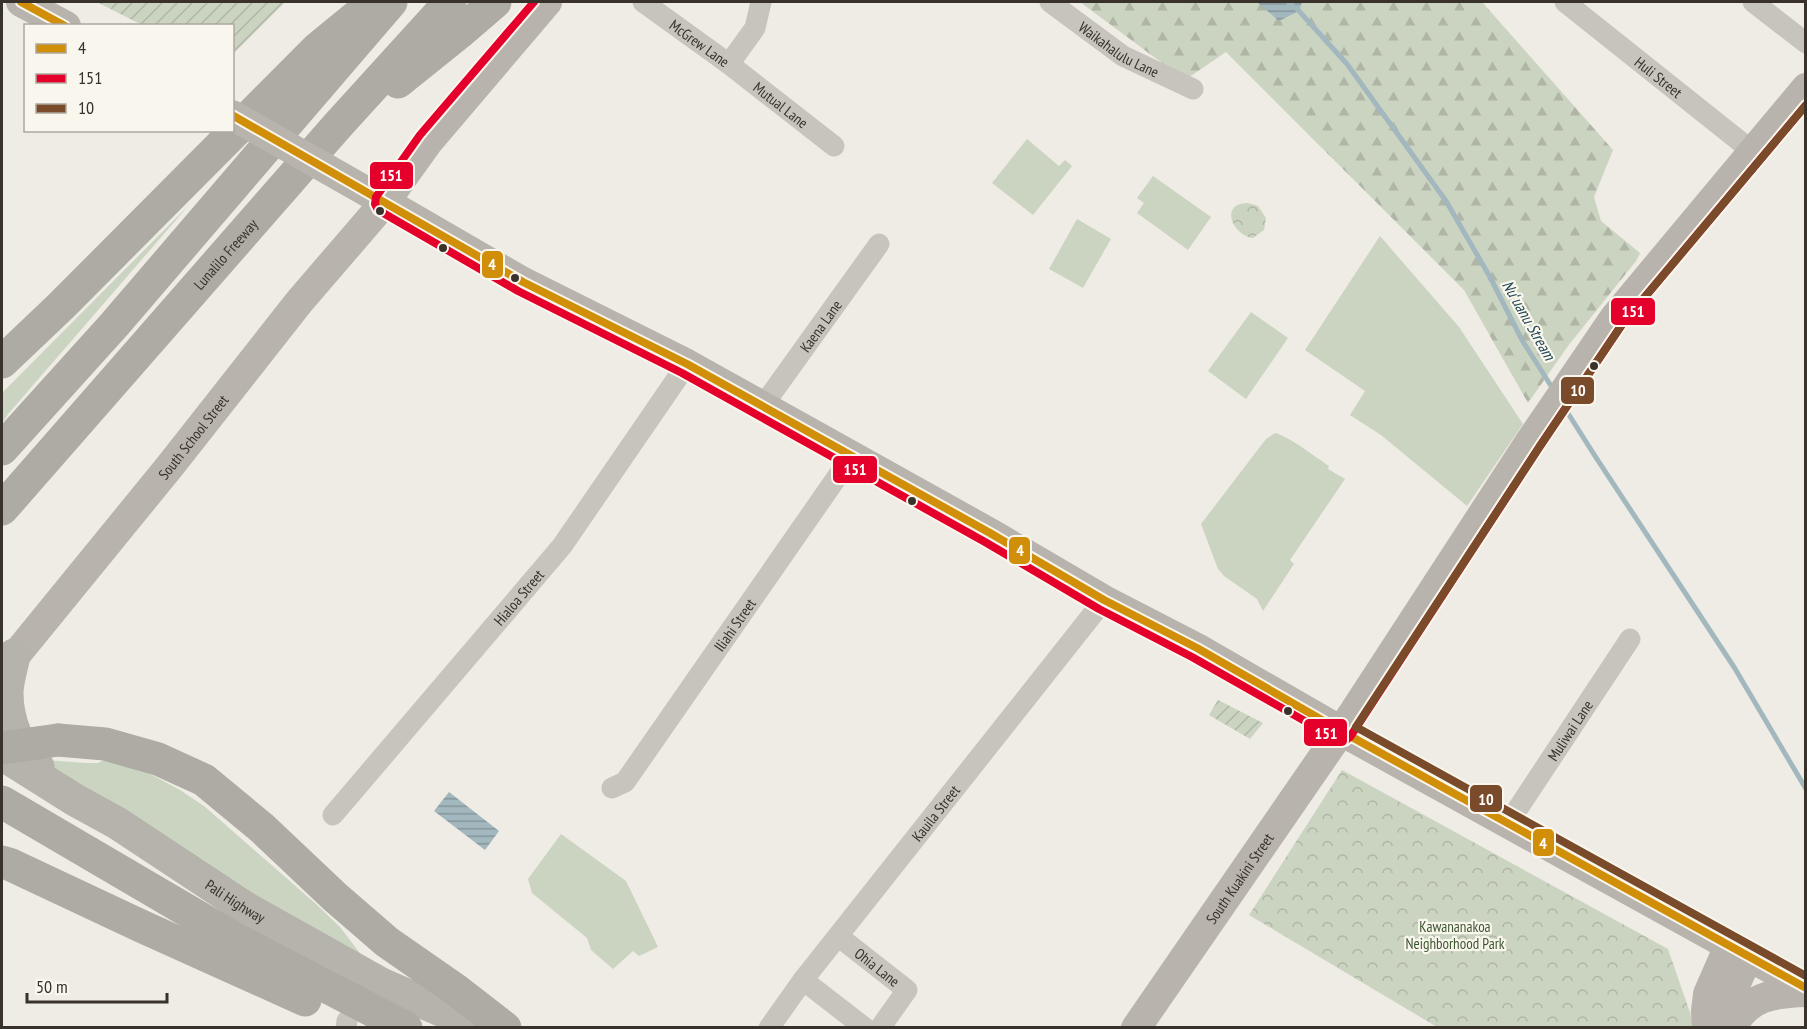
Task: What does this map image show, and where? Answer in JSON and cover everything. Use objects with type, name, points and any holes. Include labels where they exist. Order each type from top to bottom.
[{"type":"highway","points":[[2,362],[61,306],[318,48],[375,2]]},
{"type":"highway","points":[[2,449],[114,325],[391,2]]},
{"type":"highway","name":"Lunalilo Freeway","points":[[2,509],[338,125],[450,2]]},
{"type":"highway","points":[[338,125],[418,67],[495,2]]},
{"type":"highway","points":[[2,516],[40,465]]},
{"type":"highway","points":[[2,748],[58,740],[105,744],[158,759],[204,780],[262,828],[387,942],[456,990],[505,1028]]},
{"type":"highway","name":"Pali Highway","points":[[2,802],[239,941],[406,1028]]},
{"type":"highway","points":[[2,862],[280,988],[352,1025]]},
{"type":"main road","points":[[21,2],[62,24]]},
{"type":"main road","name":"South School Street","points":[[8,663],[170,466],[299,302],[385,202],[428,142],[547,2]]},
{"type":"main road","name":"South Kuakini Street","points":[[1136,1028],[1341,731],[1531,440],[1615,317],[1806,88]]},
{"type":"main road","points":[[234,117],[524,282],[687,364],[990,533],[1104,600],[1197,648],[1341,731],[1509,822],[1806,990]]},
{"type":"main road","points":[[8,663],[7,692],[14,729],[29,759],[75,800]]},
{"type":"main road","name":"Pali Highway","points":[[2,754],[75,800],[117,823],[244,908],[371,979],[482,1028]]},
{"type":"main road","points":[[1707,1028],[1708,994],[1738,951]]},
{"type":"main road","points":[[1719,1028],[1730,996],[1738,951]]},
{"type":"main road","points":[[1731,1028],[1739,1015],[1758,999],[1780,993],[1806,990]]},
{"type":"street","name":"McGrew Lane","points":[[643,2],[729,64],[755,28],[761,2]]},
{"type":"street","name":"Waikahalulu Lane","points":[[1050,2],[1123,56],[1193,89]]},
{"type":"street","name":"Huli Street","points":[[1565,2],[1752,151]]},
{"type":"street","points":[[1753,2],[1806,43]]},
{"type":"street","name":"Mutual Lane","points":[[729,64],[834,146]]},
{"type":"street","name":"Kaena Lane","points":[[762,407],[879,244]]},
{"type":"street","name":"Hialoa Street","points":[[333,815],[562,546],[687,364]]},
{"type":"street","name":"Iliahi Street","points":[[612,788],[625,782],[851,457]]},
{"type":"street","name":"Kauila Street","points":[[768,1028],[803,980],[1104,600]]},
{"type":"street","name":"Muliwai Lane","points":[[1509,822],[1630,639]]},
{"type":"street","name":"Ohia Lane","points":[[838,936],[908,990],[880,1028]]},
{"type":"street","points":[[803,980],[865,1028]]},
{"type":"green space","points":[[97,2],[285,2],[234,53],[234,24],[140,24]]},
{"type":"green space","points":[[1080,2],[1482,2],[1613,150],[1594,197],[1601,221],[1640,253],[1568,346],[1528,403],[1464,290],[1226,52],[1185,80]]},
{"type":"green space","points":[[1027,139],[1059,166],[1065,160],[1072,166],[1033,215],[992,183]]},
{"type":"green space","points":[[1153,176],[1211,217],[1188,250],[1137,213],[1144,203],[1137,198]]},
{"type":"green space","points":[[1248,203],[1258,206],[1266,218],[1264,230],[1253,238],[1239,231],[1231,213],[1239,204]]},
{"type":"green space","points":[[189,205],[9,413],[2,423],[2,393]]},
{"type":"green space","points":[[1077,219],[1111,239],[1083,288],[1049,269]]},
{"type":"green space","points":[[1380,236],[1459,327],[1523,424],[1467,506],[1381,435],[1350,415],[1365,391],[1305,350]]},
{"type":"green space","points":[[1251,312],[1288,338],[1246,399],[1208,371]]},
{"type":"green space","points":[[1275,433],[1302,447],[1329,466],[1328,469],[1345,479],[1290,560],[1294,564],[1263,611],[1257,599],[1224,576],[1218,569],[1201,524],[1266,439]]},
{"type":"green space","points":[[1218,700],[1263,723],[1250,739],[1209,715]]},
{"type":"green space","points":[[34,759],[85,763],[98,763],[104,760],[141,769],[180,790],[204,806],[316,904],[340,927],[366,961],[348,954]]},
{"type":"green space","name":"Kawananakoa Neighborhood Park","points":[[1342,770],[1668,949],[1695,1027],[1437,1027],[1249,915]]},
{"type":"green space","points":[[561,834],[626,881],[658,947],[639,956],[633,951],[613,969],[591,950],[587,938],[532,893],[528,879]]},
{"type":"water","points":[[1257,2],[1302,2],[1299,11],[1279,21]]},
{"type":"water","points":[[449,792],[499,831],[485,850],[434,811]]},
{"type":"waterway","name":"Nuʻuanu Stream","points":[[1288,2],[1347,64],[1446,201],[1490,277],[1522,340],[1553,389]]},
{"type":"waterway","name":"Nuʻuanu Stream","points":[[1564,407],[1734,667],[1806,789]]},
{"type":"transit line","name":"4","points":[[21,2],[61,24]]},
{"type":"transit line","name":"151","points":[[534,2],[420,135],[376,197],[375,204],[378,210],[518,291],[682,373],[985,542],[1099,609],[1192,657],[1340,741],[1345,741],[1350,737],[1623,323],[1806,105]]},
{"type":"transit line","name":"10","points":[[1806,105],[1623,323],[1356,727],[1806,976]]},
{"type":"transit line","name":"4","points":[[234,116],[523,282],[687,364],[990,533],[1104,600],[1197,648],[1341,731],[1806,988]]}]
